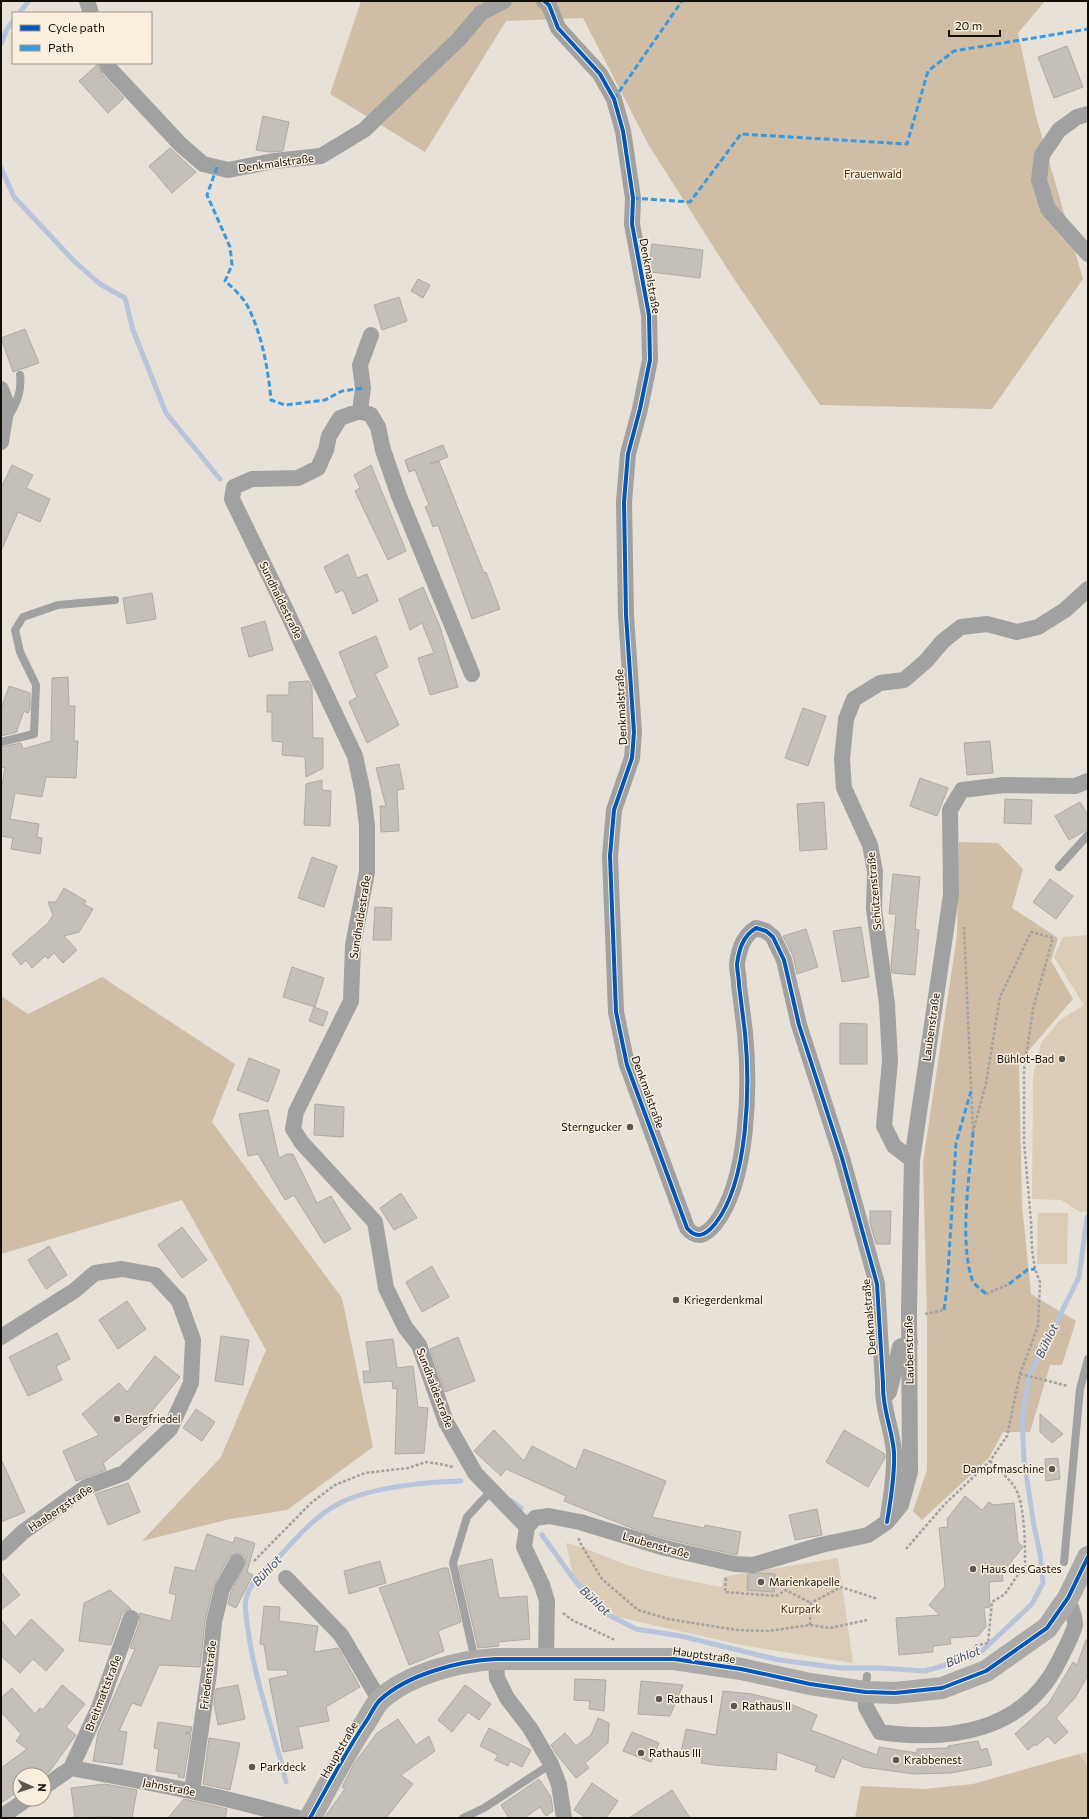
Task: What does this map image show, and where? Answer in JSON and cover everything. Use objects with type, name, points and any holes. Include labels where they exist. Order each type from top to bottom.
[{"type":"main road","name":"Hauptstraße","points":[[310,1818],[357,1736],[380,1701],[399,1686],[436,1670],[475,1660],[640,1658],[691,1660],[810,1684],[866,1684],[895,1693],[942,1688],[986,1671],[1047,1628],[1068,1598],[1088,1557]]},
{"type":"street","points":[[87,1],[91,12]]},
{"type":"street","name":"Denkmalstraße","points":[[107,64],[108,67],[180,144],[203,164],[228,170],[274,161],[321,156],[364,130],[459,39],[481,13],[504,1]]},
{"type":"street","name":"Denkmalstraße","points":[[544,1],[549,5],[558,28],[600,74],[614,99],[623,131],[633,198],[632,224],[649,315],[650,360],[640,409],[628,454],[624,502],[626,615],[634,732],[632,758],[614,810],[610,856],[616,1012],[626,1065],[687,1228],[692,1234],[697,1235],[708,1232],[722,1216],[736,1179],[744,1141],[747,1053],[737,965],[740,947],[747,933],[756,928],[766,931],[773,936],[784,960],[799,1025],[842,1158],[877,1284],[883,1383],[882,1399],[894,1451],[892,1490],[887,1522]]},
{"type":"street","points":[[1088,114],[1077,117],[1059,130],[1042,155],[1039,180],[1048,208],[1088,254]]},
{"type":"street","points":[[371,335],[360,365],[363,388],[360,410],[371,415],[378,427],[383,450],[399,496],[472,674]]},
{"type":"street","points":[[1,389],[7,406],[1,442]]},
{"type":"street","name":"Sundhaldestraße","points":[[360,410],[340,418],[329,436],[326,450],[318,468],[298,478],[252,479],[234,487],[232,499],[355,756],[363,793],[367,826],[367,872],[353,945],[351,1001],[296,1112],[293,1129],[302,1143],[375,1222],[386,1288],[405,1327],[419,1345],[446,1422],[475,1473],[491,1492],[527,1527]]},
{"type":"street","name":"Schützenstraße","points":[[912,1160],[894,1146],[884,1126],[890,1061],[887,1004],[874,909],[875,871],[870,845],[844,788],[842,759],[846,719],[854,699],[880,683],[904,680],[926,661],[943,641],[961,627],[987,624],[1017,632],[1038,627],[1065,610],[1088,589]]},
{"type":"street","name":"Laubenstraße","points":[[527,1527],[535,1518],[549,1516],[580,1522],[665,1548],[735,1564],[753,1564],[821,1545],[868,1535],[887,1522],[901,1506],[910,1472],[912,1160],[951,895],[950,810],[962,790],[1004,785],[1075,786],[1088,781]]},
{"type":"street","name":"Haabergstraße","points":[[1,1337],[74,1291],[95,1273],[122,1269],[155,1276],[179,1301],[193,1340],[191,1383],[170,1429],[124,1473],[86,1487],[23,1532],[1,1553]]},
{"type":"street","points":[[882,1399],[890,1392],[900,1347],[910,1342]]},
{"type":"street","points":[[527,1527],[524,1547],[542,1585],[547,1601],[546,1658]]},
{"type":"street","name":"Friedenstraße","points":[[192,1791],[209,1673],[214,1622],[222,1589],[237,1562]]},
{"type":"street","points":[[286,1578],[340,1635],[380,1701]]},
{"type":"street","points":[[866,1684],[866,1707],[880,1732],[902,1735],[934,1736],[981,1729],[1001,1721],[1040,1692],[1052,1674],[1075,1624],[1068,1598]]},
{"type":"street","name":"Breitmattstraße","points":[[71,1768],[100,1705],[131,1618]]},
{"type":"street","points":[[496,1659],[497,1678],[507,1698],[530,1728],[551,1764],[559,1785],[564,1818]]},
{"type":"street","points":[[52,1781],[71,1768]]},
{"type":"street","name":"Jahnstraße","points":[[71,1768],[192,1791],[255,1805],[298,1818]]},
{"type":"street","points":[[1,1817],[15,1807]]},
{"type":"lane","points":[[5,423],[17,403],[22,386],[20,375]]},
{"type":"lane","points":[[1,742],[34,734],[36,685],[20,652],[15,630],[22,617],[58,605],[115,600]]},
{"type":"lane","points":[[1059,867],[1088,835]]},
{"type":"lane","points":[[1064,1562],[1080,1389],[1088,1360]]},
{"type":"lane","points":[[475,1660],[453,1563],[467,1517],[491,1492]]},
{"type":"lane","points":[[463,1818],[484,1808],[551,1764]]},
{"type":"path","points":[[906,1549],[944,1505],[990,1461],[1007,1436],[1020,1374],[1038,1326],[1040,1282],[1032,1250],[1031,1220],[1024,1142],[1024,1070],[1032,1008],[1053,938],[1031,932],[1000,997],[986,1083],[973,1132],[964,922]]},
{"type":"path","points":[[986,1294],[1009,1284]]},
{"type":"path","points":[[925,1314],[944,1310]]},
{"type":"path","points":[[1020,1374],[1037,1377],[1080,1389]]},
{"type":"path","points":[[990,1461],[1014,1487],[1022,1512],[1025,1536],[1025,1572]]},
{"type":"path","points":[[237,1562],[248,1567],[311,1503],[335,1485],[365,1473],[408,1468],[426,1462],[475,1473]]},
{"type":"path","points":[[580,1522],[579,1541],[602,1579],[638,1610],[668,1619],[736,1630],[768,1631],[810,1625],[830,1628],[867,1620]]},
{"type":"path","points":[[974,1646],[988,1643],[992,1602],[1005,1594],[1019,1573],[1035,1572],[1050,1566]]},
{"type":"path","points":[[726,1571],[725,1592],[776,1596],[786,1590],[811,1603]]},
{"type":"path","points":[[811,1603],[840,1587],[878,1599]]},
{"type":"path","points":[[547,1601],[572,1620],[612,1637],[640,1658]]},
{"type":"path","points":[[810,1625],[811,1603]]},
{"type":"green space","name":"Frauenwald","points":[[361,1],[1045,1],[1018,33],[1036,116],[1083,279],[992,409],[820,405],[732,276],[648,144],[583,18],[506,21],[425,152],[330,94]]},
{"type":"green space","points":[[959,842],[998,843],[1023,869],[1012,908],[1058,938],[1051,961],[1073,999],[1019,1062],[1022,1204],[1031,1294],[1076,1321],[1062,1365],[1050,1365],[1030,1432],[1003,1432],[989,1458],[922,1520],[913,1511],[927,1470],[927,1321],[923,1162],[957,936]]},
{"type":"green space","name":"Bühlot-Bad","points":[[1088,935],[1088,1211],[1080,1212],[1061,1200],[1032,1199],[1033,1076],[1041,1043],[1060,1020],[1084,1005],[1054,957],[1063,937]]},
{"type":"green space","points":[[102,977],[235,1064],[212,1122],[342,1298],[373,1447],[287,1510],[230,1519],[142,1541],[221,1457],[266,1350],[182,1200],[1,1254],[1,996],[28,1014]]},
{"type":"green space","points":[[1038,1213],[1068,1213],[1067,1264],[1037,1264]]},
{"type":"green space","name":"Kurpark","points":[[566,1543],[639,1569],[674,1578],[722,1587],[723,1577],[838,1558],[853,1663],[741,1645],[618,1617],[573,1577]]},
{"type":"green space","points":[[1088,1752],[1088,1766],[1079,1754]]},
{"type":"green space","points":[[1079,1754],[1088,1766],[1088,1818],[855,1818],[861,1786],[924,1789],[973,1784]]},
{"type":"building","points":[[1067,46],[1083,87],[1054,98],[1038,57]]},
{"type":"building","points":[[98,64],[101,73],[124,98],[108,113],[79,81]]},
{"type":"building","points":[[263,116],[289,122],[283,151],[269,152],[256,150]]},
{"type":"building","points":[[170,148],[196,172],[172,193],[149,166]]},
{"type":"building","points":[[652,244],[703,250],[700,278],[651,272],[649,265]]},
{"type":"building","points":[[418,279],[430,285],[423,298],[411,291]]},
{"type":"building","points":[[399,297],[407,321],[382,330],[374,305]]},
{"type":"building","points":[[25,329],[39,363],[13,372],[1,338]]},
{"type":"building","points":[[443,445],[448,457],[430,464],[439,461],[500,609],[472,619],[438,525],[433,527],[425,507],[429,505],[415,470],[409,472],[405,460]]},
{"type":"building","points":[[12,465],[33,475],[26,488],[50,499],[40,522],[18,512],[1,551],[1,488]]},
{"type":"building","points":[[371,465],[406,551],[388,560],[355,491],[360,488],[354,475]]},
{"type":"building","points":[[348,554],[357,578],[367,574],[378,601],[353,614],[343,590],[336,593],[324,567]]},
{"type":"building","points":[[423,587],[440,627],[458,687],[430,695],[418,658],[434,653],[422,623],[410,630],[399,599]]},
{"type":"building","points":[[152,593],[156,619],[127,624],[123,598]]},
{"type":"building","points":[[265,621],[273,650],[249,657],[241,628]]},
{"type":"building","points":[[376,636],[388,667],[375,674],[399,725],[367,743],[349,702],[357,697],[339,652]]},
{"type":"building","points":[[68,677],[69,706],[75,706],[74,741],[78,741],[76,778],[46,777],[42,797],[15,793],[10,819],[39,824],[37,837],[42,838],[40,854],[11,849],[13,838],[1,836],[1,791],[5,767],[1,768],[1,747],[21,743],[23,749],[51,741],[52,678]]},
{"type":"building","points":[[309,681],[312,687],[313,738],[323,738],[323,768],[306,777],[305,757],[282,755],[283,742],[272,741],[272,712],[267,712],[267,695],[289,695],[289,682]]},
{"type":"building","points":[[9,686],[30,693],[30,709],[28,713],[24,711],[17,732],[1,736],[1,709]]},
{"type":"building","points":[[803,708],[826,716],[808,766],[785,758]]},
{"type":"building","points":[[990,741],[993,773],[967,775],[964,743]]},
{"type":"building","points":[[399,764],[404,789],[397,790],[399,831],[381,832],[380,806],[386,806],[376,768]]},
{"type":"building","points":[[920,778],[948,788],[937,816],[910,806]]},
{"type":"building","points":[[322,780],[322,790],[331,791],[330,826],[304,825],[306,784]]},
{"type":"building","points":[[1005,799],[1032,800],[1031,824],[1004,823]]},
{"type":"building","points":[[824,802],[827,849],[800,851],[797,804]]},
{"type":"building","points":[[1080,802],[1088,815],[1088,829],[1069,840],[1055,816]]},
{"type":"building","points":[[312,857],[337,866],[324,907],[298,898]]},
{"type":"building","points":[[893,874],[920,877],[915,929],[919,930],[915,975],[892,973],[891,966],[896,914],[889,914]]},
{"type":"building","points":[[1050,879],[1073,896],[1056,919],[1033,902]]},
{"type":"building","points":[[64,888],[86,901],[84,904],[93,909],[79,932],[64,936],[77,950],[63,963],[54,953],[48,959],[45,956],[32,968],[26,960],[21,965],[12,954],[48,923],[53,915],[48,902],[56,902]]},
{"type":"building","points":[[375,907],[392,908],[391,940],[373,940]]},
{"type":"building","points":[[861,927],[869,977],[842,982],[833,931]]},
{"type":"building","points":[[806,929],[818,967],[797,974],[793,956],[783,936]]},
{"type":"building","points":[[292,967],[324,978],[315,1007],[283,997]]},
{"type":"building","points":[[314,1007],[328,1012],[323,1026],[309,1021]]},
{"type":"building","points":[[840,1023],[867,1024],[867,1064],[840,1064]]},
{"type":"building","points":[[249,1058],[280,1070],[268,1102],[237,1090]]},
{"type":"building","points":[[315,1104],[344,1107],[343,1137],[314,1135]]},
{"type":"building","points":[[268,1110],[279,1158],[287,1154],[293,1154],[317,1203],[331,1196],[351,1229],[324,1243],[294,1195],[285,1200],[258,1154],[248,1156],[239,1114]]},
{"type":"building","points":[[401,1193],[417,1218],[394,1230],[380,1208]]},
{"type":"building","points":[[870,1211],[891,1211],[890,1244],[876,1244],[870,1223]]},
{"type":"building","points":[[182,1227],[207,1260],[182,1278],[158,1245]]},
{"type":"building","points":[[49,1246],[67,1275],[46,1289],[28,1260]]},
{"type":"building","points":[[432,1266],[449,1297],[422,1312],[406,1282]]},
{"type":"building","points":[[127,1301],[146,1329],[118,1349],[99,1320]]},
{"type":"building","points":[[57,1333],[70,1359],[56,1366],[62,1380],[28,1396],[9,1357]]},
{"type":"building","points":[[221,1336],[249,1340],[243,1385],[215,1381]]},
{"type":"building","points":[[458,1337],[475,1381],[445,1392],[430,1349]]},
{"type":"building","points":[[393,1339],[397,1368],[413,1366],[418,1407],[428,1408],[424,1453],[395,1454],[397,1388],[393,1389],[392,1381],[364,1383],[363,1371],[370,1371],[366,1342]]},
{"type":"building","points":[[155,1356],[180,1377],[147,1417],[152,1423],[103,1463],[106,1470],[76,1481],[63,1451],[99,1435],[82,1414],[119,1383],[127,1392]]},
{"type":"building","points":[[196,1409],[215,1422],[202,1441],[183,1428]]},
{"type":"building","points":[[1040,1414],[1063,1434],[1052,1443],[1040,1432]]},
{"type":"building","points":[[494,1430],[524,1461],[532,1446],[576,1469],[584,1449],[666,1481],[652,1517],[704,1528],[705,1525],[741,1532],[737,1555],[667,1539],[634,1529],[564,1501],[566,1496],[506,1469],[501,1476],[474,1451]]},
{"type":"building","points":[[844,1430],[885,1454],[885,1458],[868,1487],[826,1462]]},
{"type":"building","name":"Dampfmaschine","points":[[1058,1458],[1060,1479],[1046,1481],[1045,1459]]},
{"type":"building","points":[[1,1459],[25,1512],[1,1522]]},
{"type":"building","points":[[128,1483],[140,1512],[108,1525],[95,1494]]},
{"type":"building","name":"Haus des Gastes","points":[[965,1496],[982,1510],[989,1502],[993,1505],[1014,1503],[1018,1542],[1023,1547],[1002,1573],[1003,1581],[989,1582],[990,1607],[984,1608],[986,1627],[978,1636],[950,1638],[951,1644],[933,1646],[933,1652],[899,1655],[896,1618],[940,1615],[929,1605],[945,1586],[939,1528],[948,1527],[947,1519]]},
{"type":"building","points":[[817,1509],[822,1535],[795,1540],[789,1515]]},
{"type":"building","points":[[207,1534],[233,1543],[235,1537],[255,1543],[247,1572],[253,1575],[236,1608],[228,1604],[231,1592],[246,1562],[245,1557],[241,1554],[236,1553],[229,1557],[213,1587],[205,1621],[200,1667],[159,1665],[141,1706],[132,1703],[119,1731],[127,1732],[122,1765],[93,1761],[98,1733],[135,1649],[130,1648],[140,1621],[139,1613],[171,1621],[176,1595],[169,1593],[175,1567],[195,1571]]},
{"type":"building","points":[[492,1559],[499,1598],[527,1596],[530,1639],[498,1642],[499,1646],[478,1648],[459,1566]]},
{"type":"building","points":[[380,1561],[386,1583],[349,1594],[344,1571]]},
{"type":"building","points":[[443,1568],[448,1568],[461,1622],[438,1631],[444,1651],[409,1665],[379,1588]]},
{"type":"building","points":[[1,1572],[20,1595],[1,1610]]},
{"type":"building","name":"Marienkapelle","points":[[748,1574],[775,1574],[774,1592],[747,1590]]},
{"type":"building","points":[[110,1590],[131,1609],[122,1614],[111,1645],[79,1641],[84,1603]]},
{"type":"building","points":[[264,1606],[280,1607],[279,1621],[318,1626],[314,1652],[338,1648],[360,1687],[326,1707],[329,1721],[298,1727],[303,1748],[283,1752],[269,1679],[288,1675],[287,1670],[268,1670],[264,1645],[260,1644]]},
{"type":"building","points":[[31,1619],[64,1650],[46,1671],[33,1659],[20,1673],[1,1656],[1,1620],[15,1637]]},
{"type":"building","points":[[1086,1640],[1088,1640],[1088,1675],[1075,1698],[1056,1718],[1068,1732],[1055,1744],[1048,1736],[1036,1746],[1035,1744],[1028,1750],[1015,1734],[1049,1703],[1073,1662],[1077,1665]]},
{"type":"building","points":[[575,1679],[606,1680],[604,1711],[589,1709],[590,1701],[574,1700]]},
{"type":"building","name":"Rathaus I","points":[[641,1681],[683,1685],[670,1716],[638,1714]]},
{"type":"building","points":[[62,1685],[85,1704],[66,1727],[76,1735],[52,1768],[12,1767],[12,1795],[1,1803],[1,1768],[27,1749],[16,1741],[21,1734],[1,1712],[1,1698],[12,1688],[35,1714],[40,1708],[43,1710]]},
{"type":"building","points":[[238,1685],[245,1719],[218,1725],[214,1704],[216,1689]]},
{"type":"building","points":[[465,1685],[491,1704],[479,1720],[468,1712],[452,1732],[438,1720]]},
{"type":"building","points":[[723,1691],[752,1694],[788,1703],[817,1715],[811,1730],[877,1755],[879,1747],[917,1753],[917,1749],[948,1748],[948,1746],[978,1741],[981,1750],[987,1748],[992,1765],[951,1773],[914,1774],[863,1767],[842,1758],[834,1778],[815,1771],[817,1766],[777,1752],[776,1770],[701,1763],[702,1757],[681,1753],[686,1729],[716,1735]]},
{"type":"building","points":[[598,1718],[609,1723],[608,1743],[585,1763],[589,1768],[576,1778],[557,1755],[551,1745],[565,1733],[576,1746],[591,1735]]},
{"type":"building","points":[[398,1719],[416,1745],[429,1736],[435,1751],[401,1775],[413,1784],[386,1818],[324,1818],[345,1789],[342,1787],[354,1764],[377,1733]]},
{"type":"building","points":[[158,1722],[192,1727],[191,1732],[185,1733],[191,1734],[184,1778],[178,1777],[178,1774],[156,1771],[159,1749],[154,1748]]},
{"type":"building","points":[[489,1728],[531,1750],[522,1767],[510,1761],[508,1766],[495,1760],[498,1755],[480,1746]]},
{"type":"building","points":[[632,1732],[659,1743],[651,1762],[623,1751]]},
{"type":"building","points":[[209,1738],[240,1743],[230,1790],[203,1784]]},
{"type":"building","points":[[539,1779],[551,1797],[553,1811],[546,1816],[540,1807],[524,1818],[509,1818],[501,1805]]},
{"type":"building","points":[[592,1783],[618,1801],[606,1818],[586,1818],[574,1810]]},
{"type":"building","points":[[105,1784],[137,1790],[132,1818],[75,1818],[71,1788]]},
{"type":"building","points":[[672,1790],[690,1818],[629,1818]]},
{"type":"building","points":[[184,1799],[227,1809],[225,1818],[168,1818]]},
{"type":"waterway","points":[[20,12],[29,1]]},
{"type":"waterway","points":[[1,44],[7,29],[12,22]]},
{"type":"waterway","points":[[1,168],[14,197],[74,261],[100,284],[125,298],[133,330],[166,413],[220,479]]},
{"type":"waterway","name":"Bühlot","points":[[542,1535],[575,1581],[605,1613],[636,1629],[681,1636],[779,1660],[841,1668],[880,1668],[925,1671],[969,1658],[981,1652],[1032,1604],[1043,1583],[1040,1553],[1034,1526],[1024,1460],[1022,1418],[1029,1377],[1079,1277],[1087,1217]]},
{"type":"waterway","name":"Bühlot","points":[[286,1782],[255,1669],[251,1649],[245,1606],[251,1587],[259,1576],[307,1527],[331,1508],[340,1503],[367,1493],[399,1486],[461,1481]]},
{"type":"waterway","name":"Bühlot","points":[[512,1501],[521,1508]]},
{"type":"marked path","points":[[614,99],[682,1]]},
{"type":"marked path","points":[[633,198],[690,202],[741,134],[907,144],[928,71],[954,51],[1088,29]]},
{"type":"marked path","points":[[217,167],[207,195],[230,247],[232,265],[225,281],[243,300],[253,318],[264,352],[271,400],[285,405],[325,400],[342,391],[363,388]]},
{"type":"marked path","points":[[944,1310],[947,1288],[956,1143],[971,1091]]},
{"type":"marked path","points":[[973,1132],[966,1206],[966,1245],[968,1263],[973,1281],[986,1294]]},
{"type":"marked path","points":[[1009,1284],[1027,1270],[1035,1269]]},
{"type":"cycle path","points":[[544,1],[549,5],[558,28],[600,74],[614,99],[623,131],[633,198],[632,224],[649,315],[650,360],[640,409],[628,454],[624,502],[626,615],[634,732],[632,758],[614,810],[610,856],[616,1012],[627,1065],[687,1228],[694,1234],[701,1235],[715,1224],[726,1206],[735,1183],[745,1132],[747,1105],[747,1054],[737,966],[739,953],[742,943],[756,928],[766,931],[773,937],[784,960],[799,1025],[842,1158],[877,1284],[883,1392],[894,1452],[893,1478],[887,1522]]},
{"type":"cycle path","points":[[310,1818],[378,1702],[405,1683],[435,1670],[482,1660],[496,1659],[674,1659],[741,1669],[810,1684],[865,1692],[895,1693],[942,1688],[986,1671],[1047,1628],[1068,1598],[1088,1557]]},
{"type":"place","name":"Bühlot-Bad","points":[[1062,1059]]},
{"type":"place","name":"Sterngucker","points":[[630,1127]]},
{"type":"place","name":"Kriegerdenkmal","points":[[676,1300]]},
{"type":"place","name":"Bergfriedel","points":[[117,1419]]},
{"type":"place","name":"Dampfmaschine","points":[[1052,1469]]},
{"type":"place","name":"Haus des Gastes","points":[[973,1569]]},
{"type":"place","name":"Marienkapelle","points":[[761,1582]]},
{"type":"place","name":"Rathaus I","points":[[659,1699]]},
{"type":"place","name":"Rathaus II","points":[[734,1706]]},
{"type":"place","name":"Rathaus III","points":[[641,1753]]},
{"type":"place","name":"Krabbenest","points":[[896,1760]]},
{"type":"place","name":"Parkdeck","points":[[252,1767]]}]
